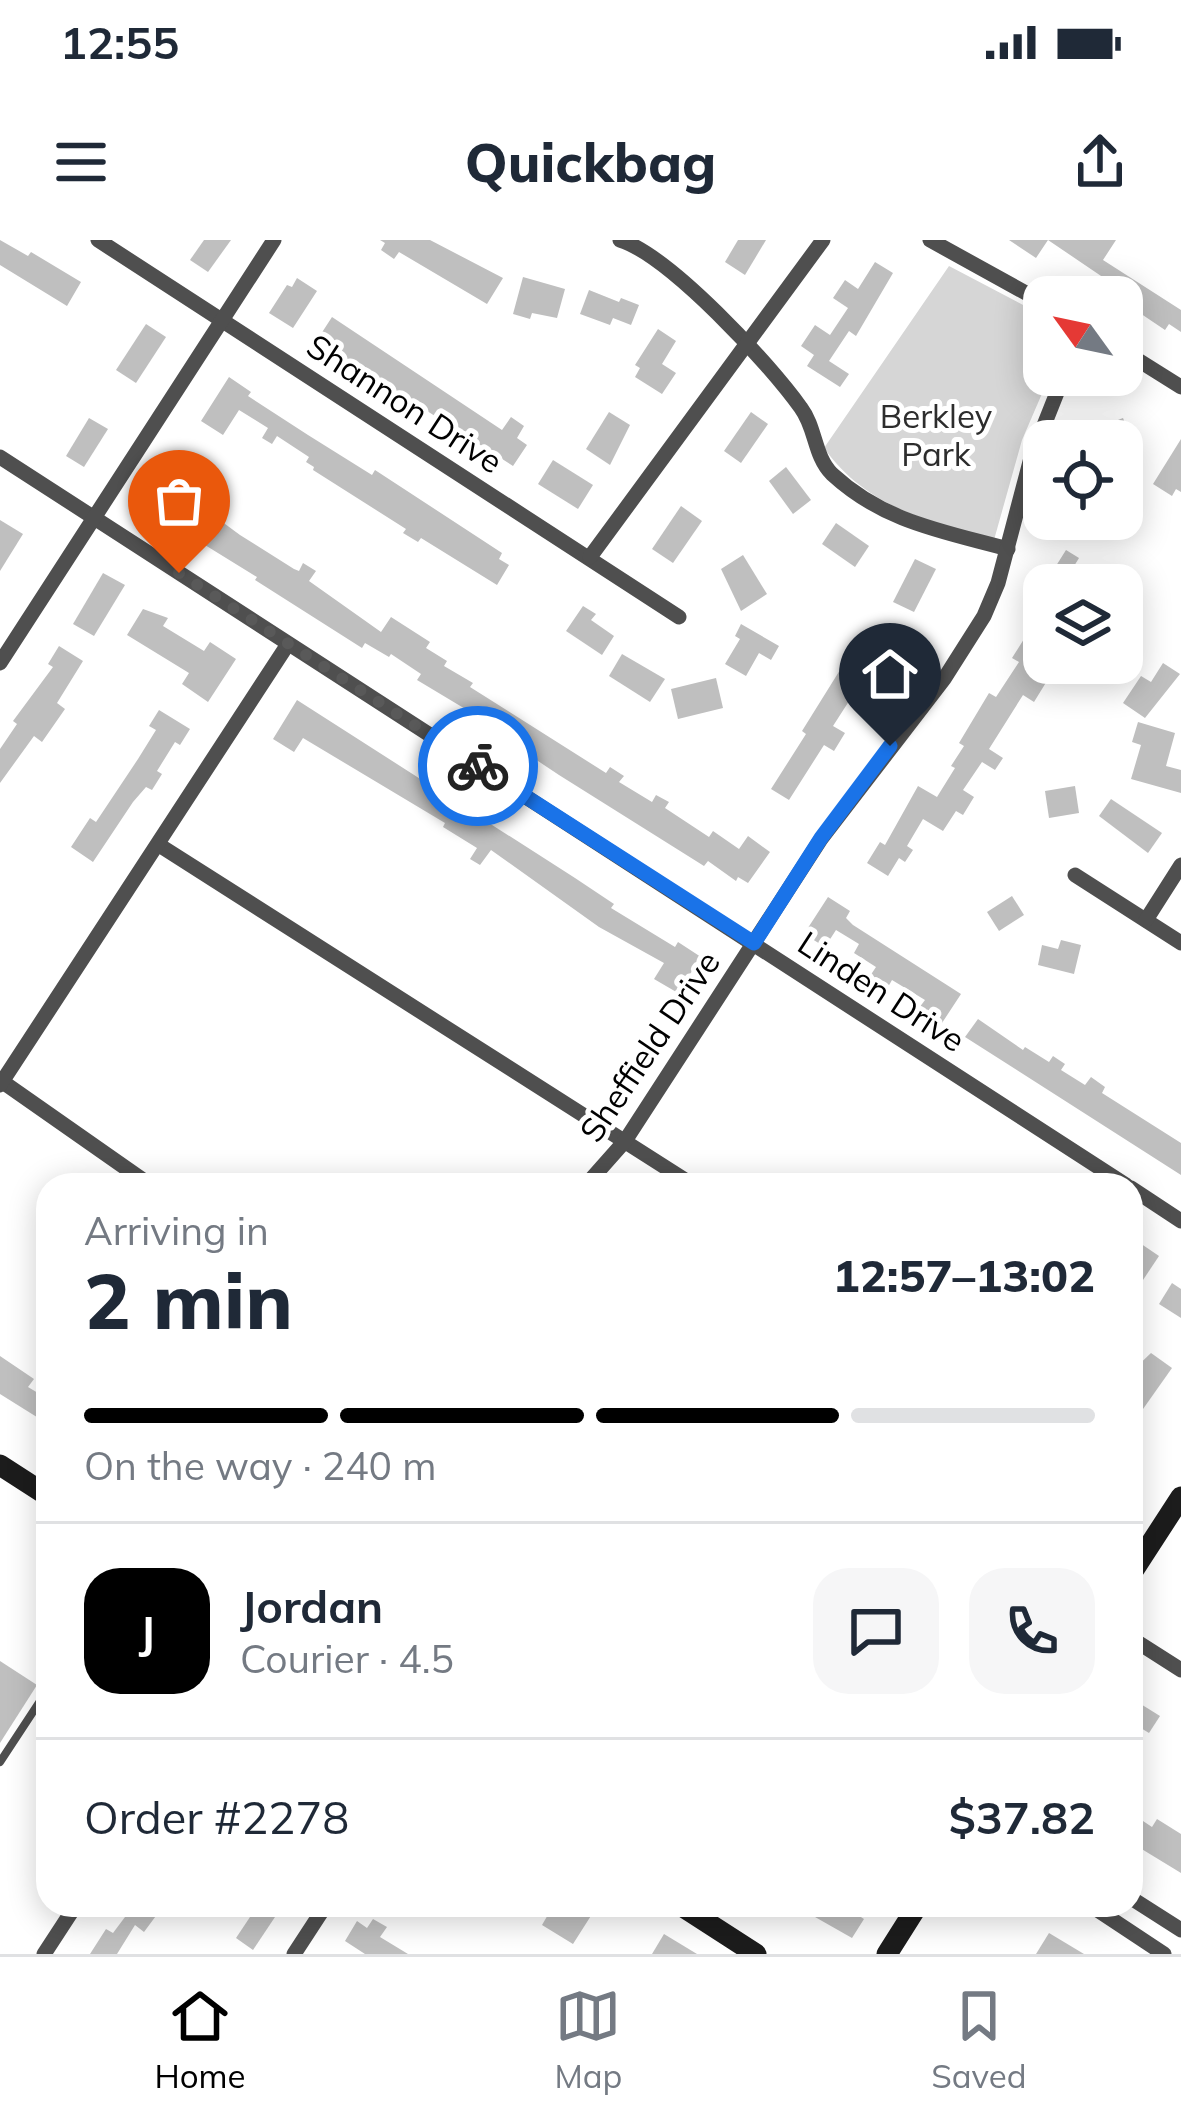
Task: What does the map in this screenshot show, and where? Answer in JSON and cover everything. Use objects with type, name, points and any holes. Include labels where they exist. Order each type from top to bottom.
[{"type":"main road","points":[[0,1465],[36,1488]]},
{"type":"main road","points":[[1143,1556],[1181,1497]]},
{"type":"main road","points":[[699,1917],[757,1954]]},
{"type":"main road","points":[[886,1954],[910,1917]]},
{"type":"street","name":"Shannon Drive","points":[[98,240],[680,617]]},
{"type":"street","points":[[0,663],[274,240]]},
{"type":"street","points":[[620,240],[655,257],[747,347],[801,407],[829,471],[865,500],[898,519],[1008,549]]},
{"type":"street","points":[[590,557],[824,240]]},
{"type":"street","points":[[929,240],[1023,292]]},
{"type":"street","points":[[1143,363],[1181,387]]},
{"type":"street","name":"Sheffield Drive","points":[[597,1173],[625,1141],[857,788],[966,646],[998,583],[1031,458],[1056,396]]},
{"type":"street","name":"Linden Drive","points":[[0,457],[1107,1173]]},
{"type":"street","points":[[133,1173],[1,1082],[288,644]]},
{"type":"street","points":[[159,845],[674,1173]]},
{"type":"street","points":[[1146,920],[1181,865]]},
{"type":"street","points":[[1075,875],[1181,943]]},
{"type":"street","name":"Linden Drive","points":[[1143,1197],[1181,1221]]},
{"type":"street","points":[[1143,1646],[1181,1670]]},
{"type":"street","points":[[1143,1906],[1181,1930]]},
{"type":"street","points":[[44,1954],[68,1917]]},
{"type":"street","points":[[302,1951],[320,1917]]},
{"type":"street","points":[[1108,1917],[1164,1954]]},
{"type":"lane","points":[[0,1762],[36,1707]]},
{"type":"green space","name":"Berkley Park","points":[[949,266],[1023,305],[1023,396],[1041,396],[1031,420],[1023,420],[1023,438],[994,540],[922,518],[879,498],[859,485],[824,448]]},
{"type":"building","points":[[0,240],[28,256],[31,252],[81,282],[67,306],[0,265]]},
{"type":"building","points":[[204,240],[231,240],[208,272],[190,260]]},
{"type":"building","points":[[380,240],[430,240],[503,278],[487,304],[399,252],[394,259],[381,250],[385,243]]},
{"type":"building","points":[[738,240],[766,240],[745,275],[725,262]]},
{"type":"building","points":[[1009,240],[1048,240],[1036,258]]},
{"type":"building","points":[[1048,240],[1116,240],[1103,260],[1128,276],[1101,276]]},
{"type":"building","points":[[875,262],[893,273],[856,336],[849,331],[829,361],[849,374],[840,387],[807,366],[814,355],[801,346],[815,325],[830,335],[848,308],[833,298],[845,280],[858,289]]},
{"type":"building","points":[[523,277],[565,289],[557,318],[513,314]]},
{"type":"building","points":[[297,278],[317,291],[293,328],[269,313]]},
{"type":"building","points":[[1143,286],[1181,310],[1181,332],[1169,324],[1165,330],[1143,315]]},
{"type":"building","points":[[589,290],[639,305],[631,325],[613,318],[610,325],[580,314]]},
{"type":"building","points":[[332,317],[502,430],[511,417],[524,426],[517,438],[527,445],[513,466],[327,347],[319,337]]},
{"type":"building","points":[[146,324],[166,337],[136,383],[116,370]]},
{"type":"building","points":[[658,329],[676,341],[662,364],[676,373],[662,394],[635,377],[640,368],[635,365]]},
{"type":"building","points":[[229,377],[251,392],[248,396],[308,435],[372,475],[375,470],[502,553],[499,559],[509,565],[497,585],[421,538],[418,542],[403,533],[406,529],[313,470],[306,462],[309,457],[277,436],[272,444],[262,438],[268,428],[239,410],[223,435],[201,421]]},
{"type":"building","points":[[609,412],[630,425],[610,465],[586,449]]},
{"type":"building","points":[[751,412],[768,424],[741,463],[724,451]]},
{"type":"building","points":[[89,418],[108,429],[84,467],[66,456]]},
{"type":"building","points":[[1181,439],[1181,492],[1176,489],[1172,496],[1153,484]]},
{"type":"building","points":[[553,460],[593,485],[578,509],[538,484]]},
{"type":"building","points":[[786,467],[811,500],[793,514],[769,481]]},
{"type":"building","points":[[171,469],[193,483],[181,501],[205,515],[211,504],[226,513],[221,521],[240,535],[294,569],[299,571],[303,563],[316,571],[309,581],[381,632],[391,617],[430,642],[426,648],[447,661],[444,666],[473,683],[470,687],[606,773],[610,767],[624,776],[619,782],[652,802],[656,795],[669,802],[665,808],[709,837],[713,831],[739,849],[748,836],[770,852],[748,883],[738,877],[736,881],[559,775],[417,680],[421,674],[391,654],[365,643],[362,648],[145,508]]},
{"type":"building","points":[[681,506],[702,521],[673,563],[652,549]]},
{"type":"building","points":[[0,520],[23,534],[0,571]]},
{"type":"building","points":[[836,523],[869,546],[855,567],[822,544]]},
{"type":"building","points":[[1066,550],[1079,558],[1075,564],[1057,564]]},
{"type":"building","points":[[743,555],[767,594],[741,611],[721,569]]},
{"type":"building","points":[[915,559],[936,569],[914,612],[893,602]]},
{"type":"building","points":[[103,573],[125,585],[94,636],[73,624]]},
{"type":"building","points":[[583,606],[596,614],[591,620],[614,636],[602,655],[566,631]]},
{"type":"building","points":[[143,609],[168,618],[163,626],[204,651],[210,642],[236,659],[208,702],[182,684],[189,673],[127,635]]},
{"type":"building","points":[[741,624],[779,646],[771,660],[759,653],[746,676],[725,664],[740,639],[735,636]]},
{"type":"building","points":[[873,628],[905,649],[892,669],[880,661],[864,686],[860,684],[833,726],[845,733],[834,751],[824,745],[789,800],[771,789],[806,734],[802,731],[840,670],[844,654],[852,642],[861,647]]},
{"type":"building","points":[[1023,641],[1023,684],[1045,684],[1034,702],[1023,695],[989,749],[1003,758],[995,770],[982,762],[963,790],[974,797],[963,815],[956,811],[943,831],[923,819],[907,846],[913,850],[905,862],[899,858],[888,876],[867,863],[880,842],[885,845],[918,786],[937,797],[964,746],[959,743],[989,693],[996,697],[1019,662],[1012,658]]},
{"type":"building","points":[[59,646],[83,661],[57,703],[65,709],[42,742],[34,736],[0,783],[0,749],[17,724],[13,721],[53,667],[48,664]]},
{"type":"building","points":[[622,654],[665,679],[650,702],[609,676]]},
{"type":"building","points":[[1163,663],[1180,674],[1145,718],[1123,703],[1136,684],[1143,684],[1143,677],[1151,682]]},
{"type":"building","points":[[716,678],[723,708],[678,719],[671,689]]},
{"type":"building","points":[[297,700],[575,878],[614,904],[611,908],[675,947],[678,942],[701,957],[678,993],[654,979],[664,963],[599,927],[491,850],[480,865],[470,859],[477,848],[443,827],[445,823],[303,738],[294,752],[273,739]]},
{"type":"building","points":[[159,710],[190,729],[180,745],[175,742],[157,771],[162,774],[152,790],[146,787],[133,802],[93,862],[71,847],[90,818],[96,822],[138,759],[156,730],[149,726]]},
{"type":"building","points":[[1138,722],[1175,733],[1166,766],[1181,770],[1181,793],[1131,779],[1141,745],[1132,742]]},
{"type":"building","points":[[1075,786],[1079,813],[1049,818],[1045,791]]},
{"type":"building","points":[[1111,799],[1162,833],[1148,853],[1099,816]]},
{"type":"building","points":[[1012,896],[1024,915],[999,931],[987,912]]},
{"type":"building","points":[[828,897],[850,911],[846,918],[853,925],[961,994],[942,1023],[919,1008],[925,1000],[892,980],[888,987],[870,976],[876,967],[854,953],[859,944],[836,930],[825,947],[804,934]]},
{"type":"building","points":[[1061,940],[1081,945],[1074,974],[1038,965],[1042,945],[1058,949]]},
{"type":"building","points":[[978,1019],[1023,1050],[1049,1062],[1053,1056],[1065,1064],[1061,1070],[1085,1085],[1091,1077],[1105,1087],[1102,1093],[1181,1143],[1181,1175],[965,1037]]},
{"type":"building","points":[[1143,1245],[1159,1256],[1143,1280]]},
{"type":"building","points":[[1172,1283],[1181,1289],[1181,1318],[1159,1304]]},
{"type":"building","points":[[1151,1353],[1172,1368],[1143,1409],[1143,1361]]},
{"type":"building","points":[[0,1356],[34,1379],[28,1387],[36,1392],[36,1416],[0,1394]]},
{"type":"building","points":[[0,1661],[36,1687],[0,1743]]},
{"type":"building","points":[[1143,1705],[1160,1716],[1149,1733],[1143,1729]]},
{"type":"building","points":[[1157,1819],[1181,1834],[1181,1873],[1143,1850],[1143,1821],[1152,1827]]},
{"type":"building","points":[[125,1917],[155,1917],[144,1932],[135,1925],[117,1954],[90,1954],[106,1929],[113,1933]]},
{"type":"building","points":[[250,1917],[275,1917],[253,1950],[236,1938]]},
{"type":"building","points":[[547,1917],[590,1917],[573,1944],[542,1925]]},
{"type":"building","points":[[815,1917],[861,1917],[864,1919],[852,1938]]},
{"type":"building","points":[[373,1919],[387,1927],[380,1937],[408,1954],[365,1954],[345,1941],[357,1921],[367,1928]]},
{"type":"building","points":[[1049,1933],[1084,1954],[1036,1954]]},
{"type":"building","points":[[664,1934],[697,1954],[652,1954]]},
{"type":"way so far","points":[[179,573],[478,766]]},
{"type":"route","points":[[478,766],[754,943],[821,838],[890,746]]}]
